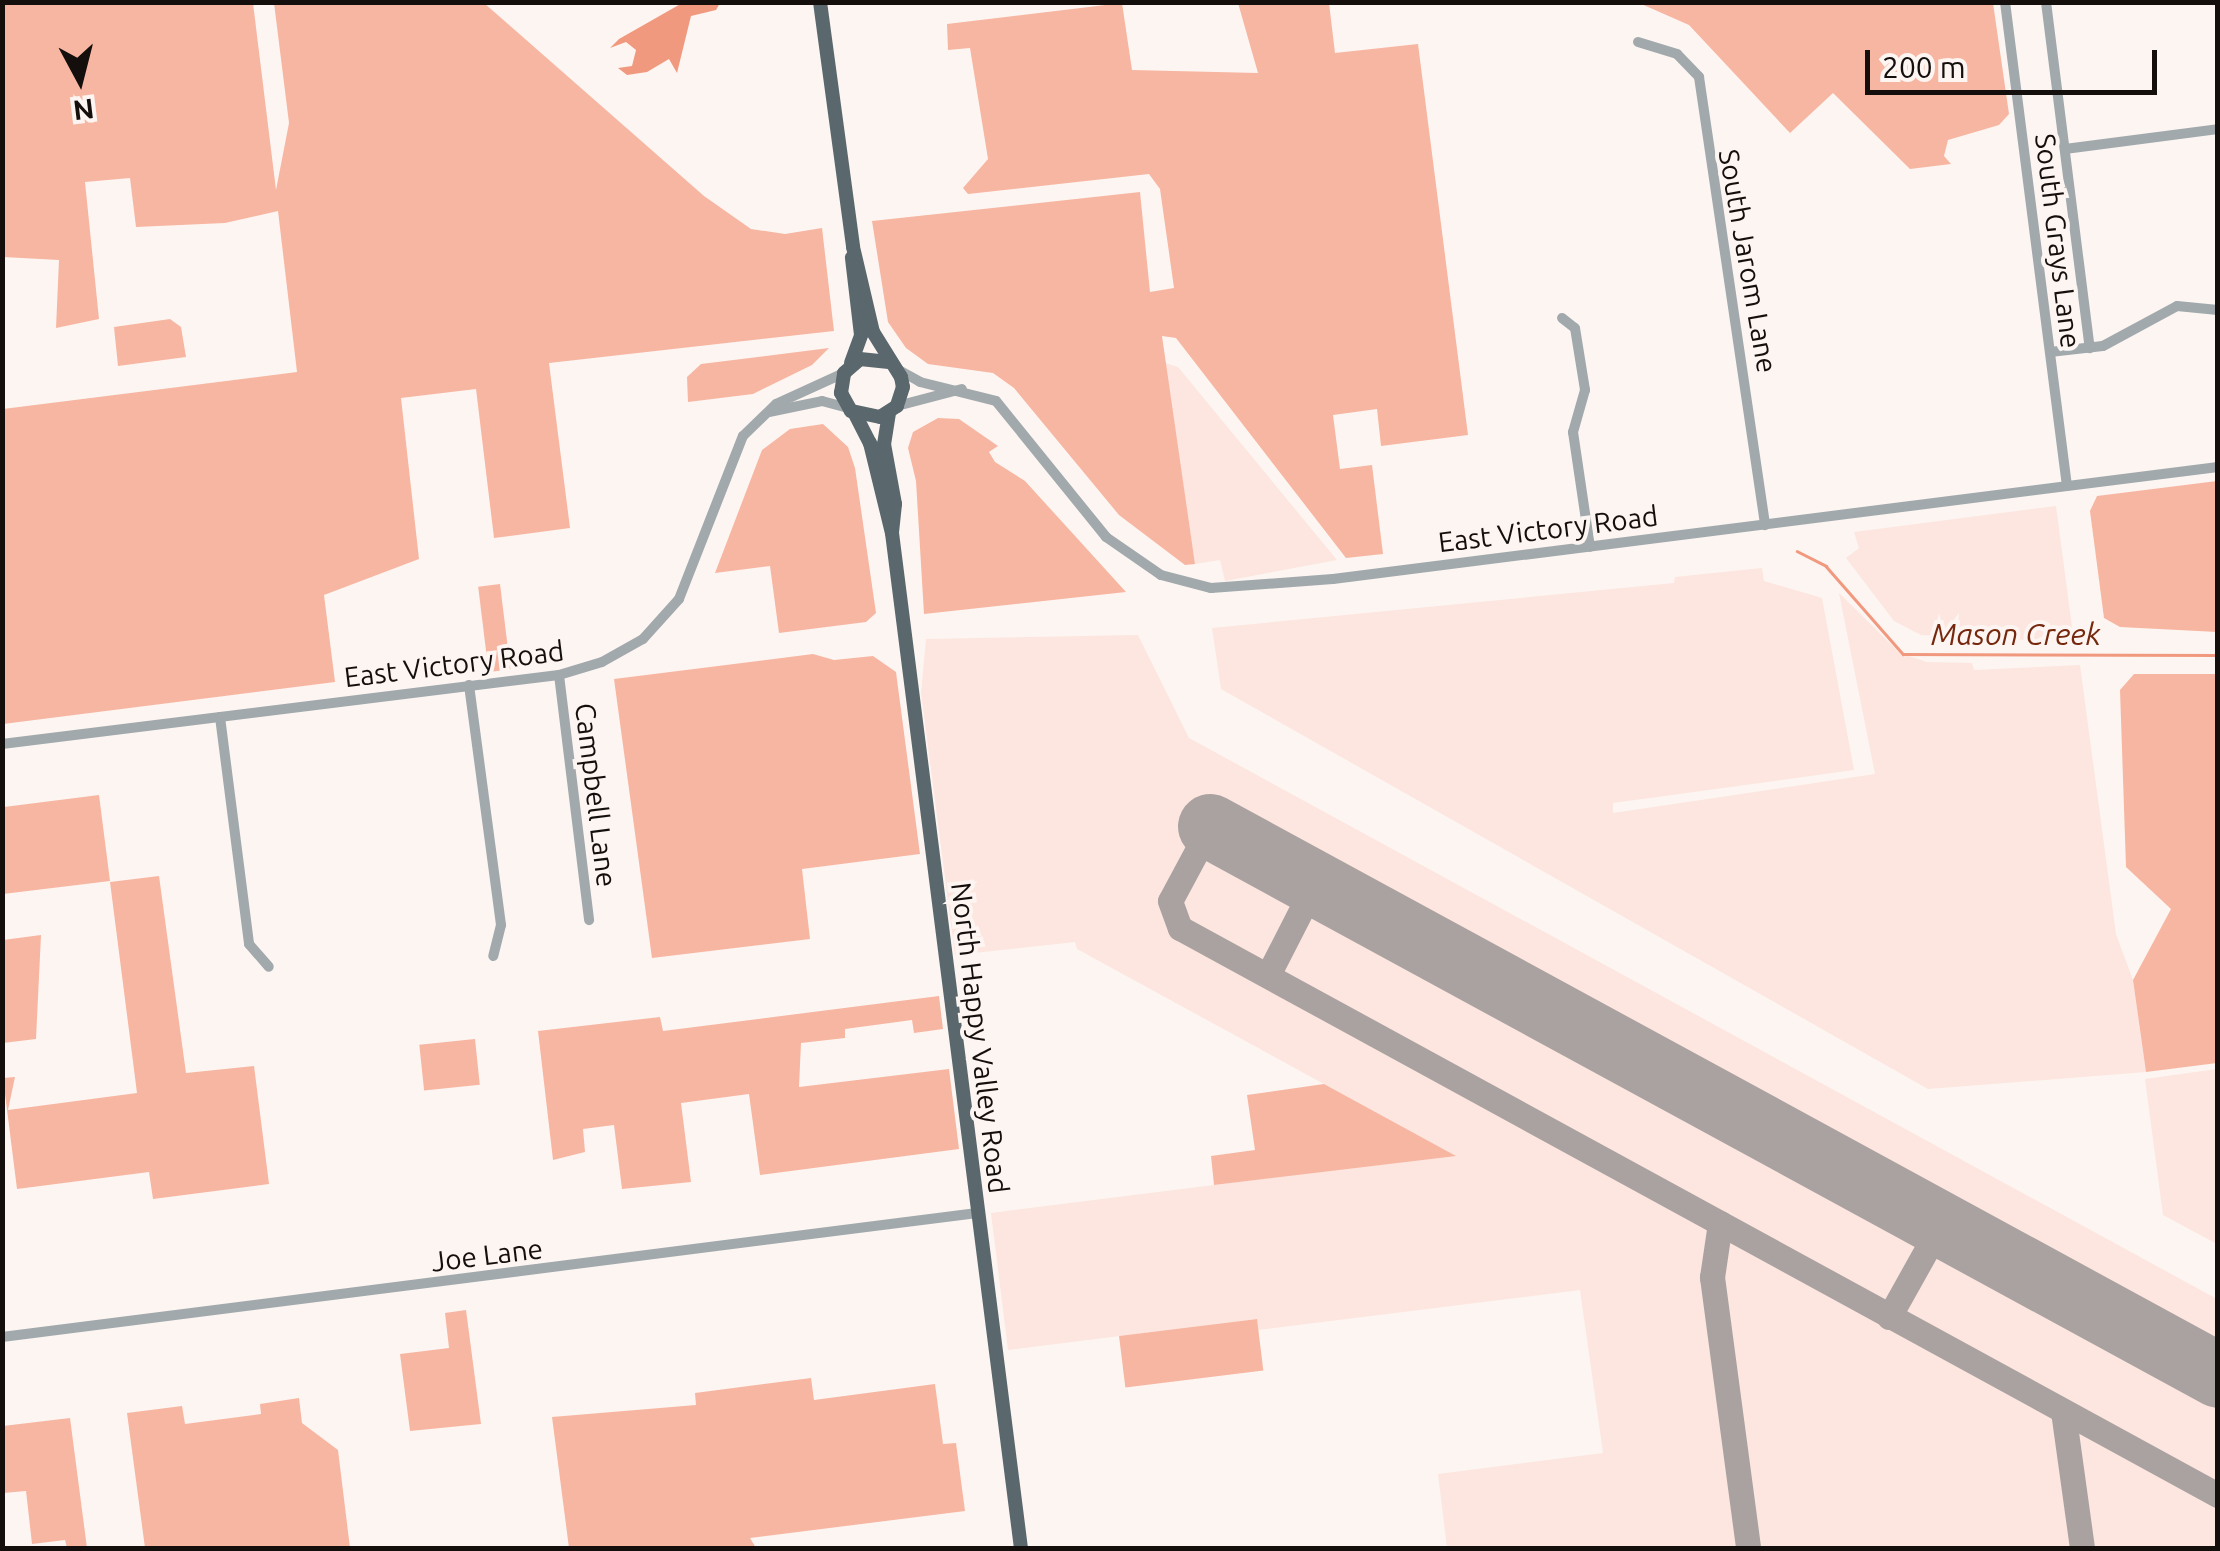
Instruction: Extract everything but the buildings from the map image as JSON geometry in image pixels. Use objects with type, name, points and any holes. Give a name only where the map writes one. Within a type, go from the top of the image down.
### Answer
[{"type":"main road","points":[[820,2],[861,335],[841,393],[852,411],[870,418],[893,409],[903,387],[873,332],[853,248]]},
{"type":"main road","points":[[848,368],[870,356],[893,365]]},
{"type":"main road","name":"North Happy Valley Road","points":[[892,533],[895,504],[884,444],[893,409]]},
{"type":"main road","name":"North Happy Valley Road","points":[[852,411],[874,458],[892,533],[1020,1548]]},
{"type":"street","name":"South Grays Lane","points":[[2005,2],[2067,486]]},
{"type":"street","points":[[2046,2],[2090,348]]},
{"type":"street","name":"South Jarom Lane","points":[[1638,42],[1677,54],[1699,77],[1764,525]]},
{"type":"street","points":[[2065,150],[2218,129]]},
{"type":"street","points":[[2050,352],[2090,348],[2122,338],[2177,306],[2218,310]]},
{"type":"street","points":[[1562,318],[1575,328],[1585,390],[1574,432],[1590,547]]},
{"type":"street","name":"East Victory Road","points":[[893,365],[920,382],[963,389],[996,400],[1116,545],[1187,584],[1235,590],[2218,467]]},
{"type":"street","name":"East Victory Road","points":[[2,744],[559,675],[626,651],[664,618],[691,578],[732,458],[768,412],[848,368]]},
{"type":"street","points":[[893,409],[963,389]]},
{"type":"street","points":[[768,412],[822,401],[852,411]]},
{"type":"street","name":"Campbell Lane","points":[[559,675],[590,920]]},
{"type":"street","points":[[469,685],[501,925],[493,956]]},
{"type":"street","points":[[220,716],[249,944],[269,967]]},
{"type":"street","name":"Joe Lane","points":[[2,1337],[977,1213]]},
{"type":"shaded area","points":[[3,2],[253,3],[276,190],[289,123],[274,3],[484,3],[704,196],[751,229],[785,234],[822,228],[834,331],[549,363],[570,528],[494,538],[476,389],[401,398],[419,559],[324,595],[335,682],[3,724],[3,409],[297,372],[278,211],[225,223],[136,227],[130,178],[85,182],[99,319],[56,328],[59,260],[3,257]]},
{"type":"shaded area","points":[[684,2],[720,3],[716,10],[691,16],[677,73],[669,59],[647,72],[627,75],[618,68],[632,66],[636,50],[626,42],[610,48],[619,39]]},
{"type":"shaded area","points":[[1122,3],[1132,70],[1258,73],[1238,3],[1329,3],[1335,53],[1418,44],[1468,435],[1381,446],[1377,409],[1333,415],[1340,469],[1372,465],[1383,554],[1346,558],[1176,338],[1162,336],[1195,564],[1185,565],[1119,515],[1014,388],[993,373],[928,364],[906,348],[888,322],[872,221],[1140,192],[1150,292],[1174,288],[1160,189],[1149,174],[968,194],[963,188],[988,159],[970,48],[948,50],[947,24]]},
{"type":"shaded area","points":[[1639,3],[1993,3],[2009,114],[1999,125],[1948,140],[1944,156],[1951,164],[1910,169],[1833,93],[1790,133],[1689,25]]},
{"type":"shaded area","points":[[170,319],[181,327],[186,357],[118,366],[114,327]]},
{"type":"shaded area","points":[[829,348],[812,365],[753,394],[688,402],[687,377],[701,364]]},
{"type":"shaded area","points":[[1165,363],[1178,367],[1337,560],[1225,581],[1220,560],[1195,564]]},
{"type":"shaded area","points":[[938,418],[959,419],[998,446],[989,452],[995,462],[1025,481],[1126,592],[924,614],[916,481],[908,448],[913,432]]},
{"type":"shaded area","points":[[823,424],[848,447],[855,468],[876,613],[866,622],[779,633],[770,566],[715,573],[762,450],[790,429]]},
{"type":"shaded area","points":[[2217,481],[2217,632],[2120,627],[2104,618],[2090,511],[2097,496]]},
{"type":"shaded area","points":[[2056,506],[2074,642],[1921,635],[1894,621],[1846,558],[1859,548],[1854,532]]},
{"type":"shaded area","points":[[1762,568],[1764,581],[1822,598],[1854,770],[1613,803],[1613,813],[1875,774],[1839,593],[1900,653],[1927,662],[1972,663],[1974,670],[2080,665],[2116,934],[2133,980],[2146,1072],[1928,1089],[1221,689],[1212,628],[1674,583],[1675,577]]},
{"type":"shaded area","points":[[500,584],[510,669],[489,672],[478,587]]},
{"type":"shaded area","points":[[1138,635],[1189,738],[2217,1299],[2217,1548],[1447,1548],[1438,1474],[1603,1453],[1580,1290],[1258,1330],[1256,1319],[1008,1350],[991,1213],[1454,1155],[1077,949],[1075,942],[955,955],[921,693],[926,639]]},
{"type":"shaded area","points":[[813,654],[834,660],[873,656],[896,672],[920,854],[802,869],[810,939],[652,958],[614,679]]},
{"type":"shaded area","points":[[2134,674],[2218,674],[2217,1063],[2146,1072],[2133,980],[2171,909],[2126,867],[2120,690]]},
{"type":"shaded area","points":[[3,795],[4,807],[99,795],[110,881],[3,894]]},
{"type":"shaded area","points":[[159,876],[186,1073],[254,1066],[269,1184],[153,1199],[149,1172],[17,1189],[3,1078],[15,1077],[8,1110],[137,1093],[110,882]]},
{"type":"shaded area","points":[[41,935],[36,1039],[3,1043],[3,940]]},
{"type":"shaded area","points":[[939,996],[943,1029],[914,1033],[912,1020],[845,1029],[845,1038],[801,1043],[799,1087],[949,1069],[959,1149],[760,1175],[749,1094],[681,1103],[691,1182],[622,1189],[614,1125],[583,1129],[585,1152],[553,1160],[538,1031],[660,1017],[663,1031]]},
{"type":"shaded area","points":[[475,1039],[480,1085],[424,1091],[419,1045]]},
{"type":"shaded area","points":[[2218,1069],[2217,1244],[2163,1215],[2145,1079]]},
{"type":"shaded area","points":[[1324,1084],[1456,1156],[1214,1185],[1211,1156],[1255,1150],[1247,1095]]},
{"type":"shaded area","points":[[466,1310],[481,1424],[410,1431],[400,1354],[449,1348],[445,1313]]},
{"type":"shaded area","points":[[1257,1319],[1263,1371],[1125,1388],[1119,1336]]},
{"type":"shaded area","points":[[811,1378],[814,1400],[935,1384],[943,1444],[956,1443],[965,1511],[750,1538],[756,1548],[569,1548],[552,1417],[696,1405],[695,1393]]},
{"type":"shaded area","points":[[299,1398],[302,1423],[338,1450],[350,1548],[145,1548],[127,1413],[182,1406],[185,1424],[261,1414],[260,1404]]},
{"type":"shaded area","points":[[70,1418],[87,1548],[67,1548],[65,1540],[32,1544],[26,1491],[3,1493],[3,1426]]},
{"type":"waterway","name":"Mason Creek","points":[[1797,551],[1826,566],[1903,654],[2218,655]]},
{"type":"taxiway","points":[[1222,832],[1199,847],[1170,901],[1180,928],[2218,1495]]},
{"type":"taxiway","points":[[1268,975],[1315,883]]},
{"type":"taxiway","points":[[1720,1223],[1712,1277],[1748,1548]]},
{"type":"taxiway","points":[[1889,1317],[1941,1224]]},
{"type":"taxiway","points":[[2063,1411],[2082,1548]]},
{"type":"runway","points":[[1210,826],[2218,1375]]}]
